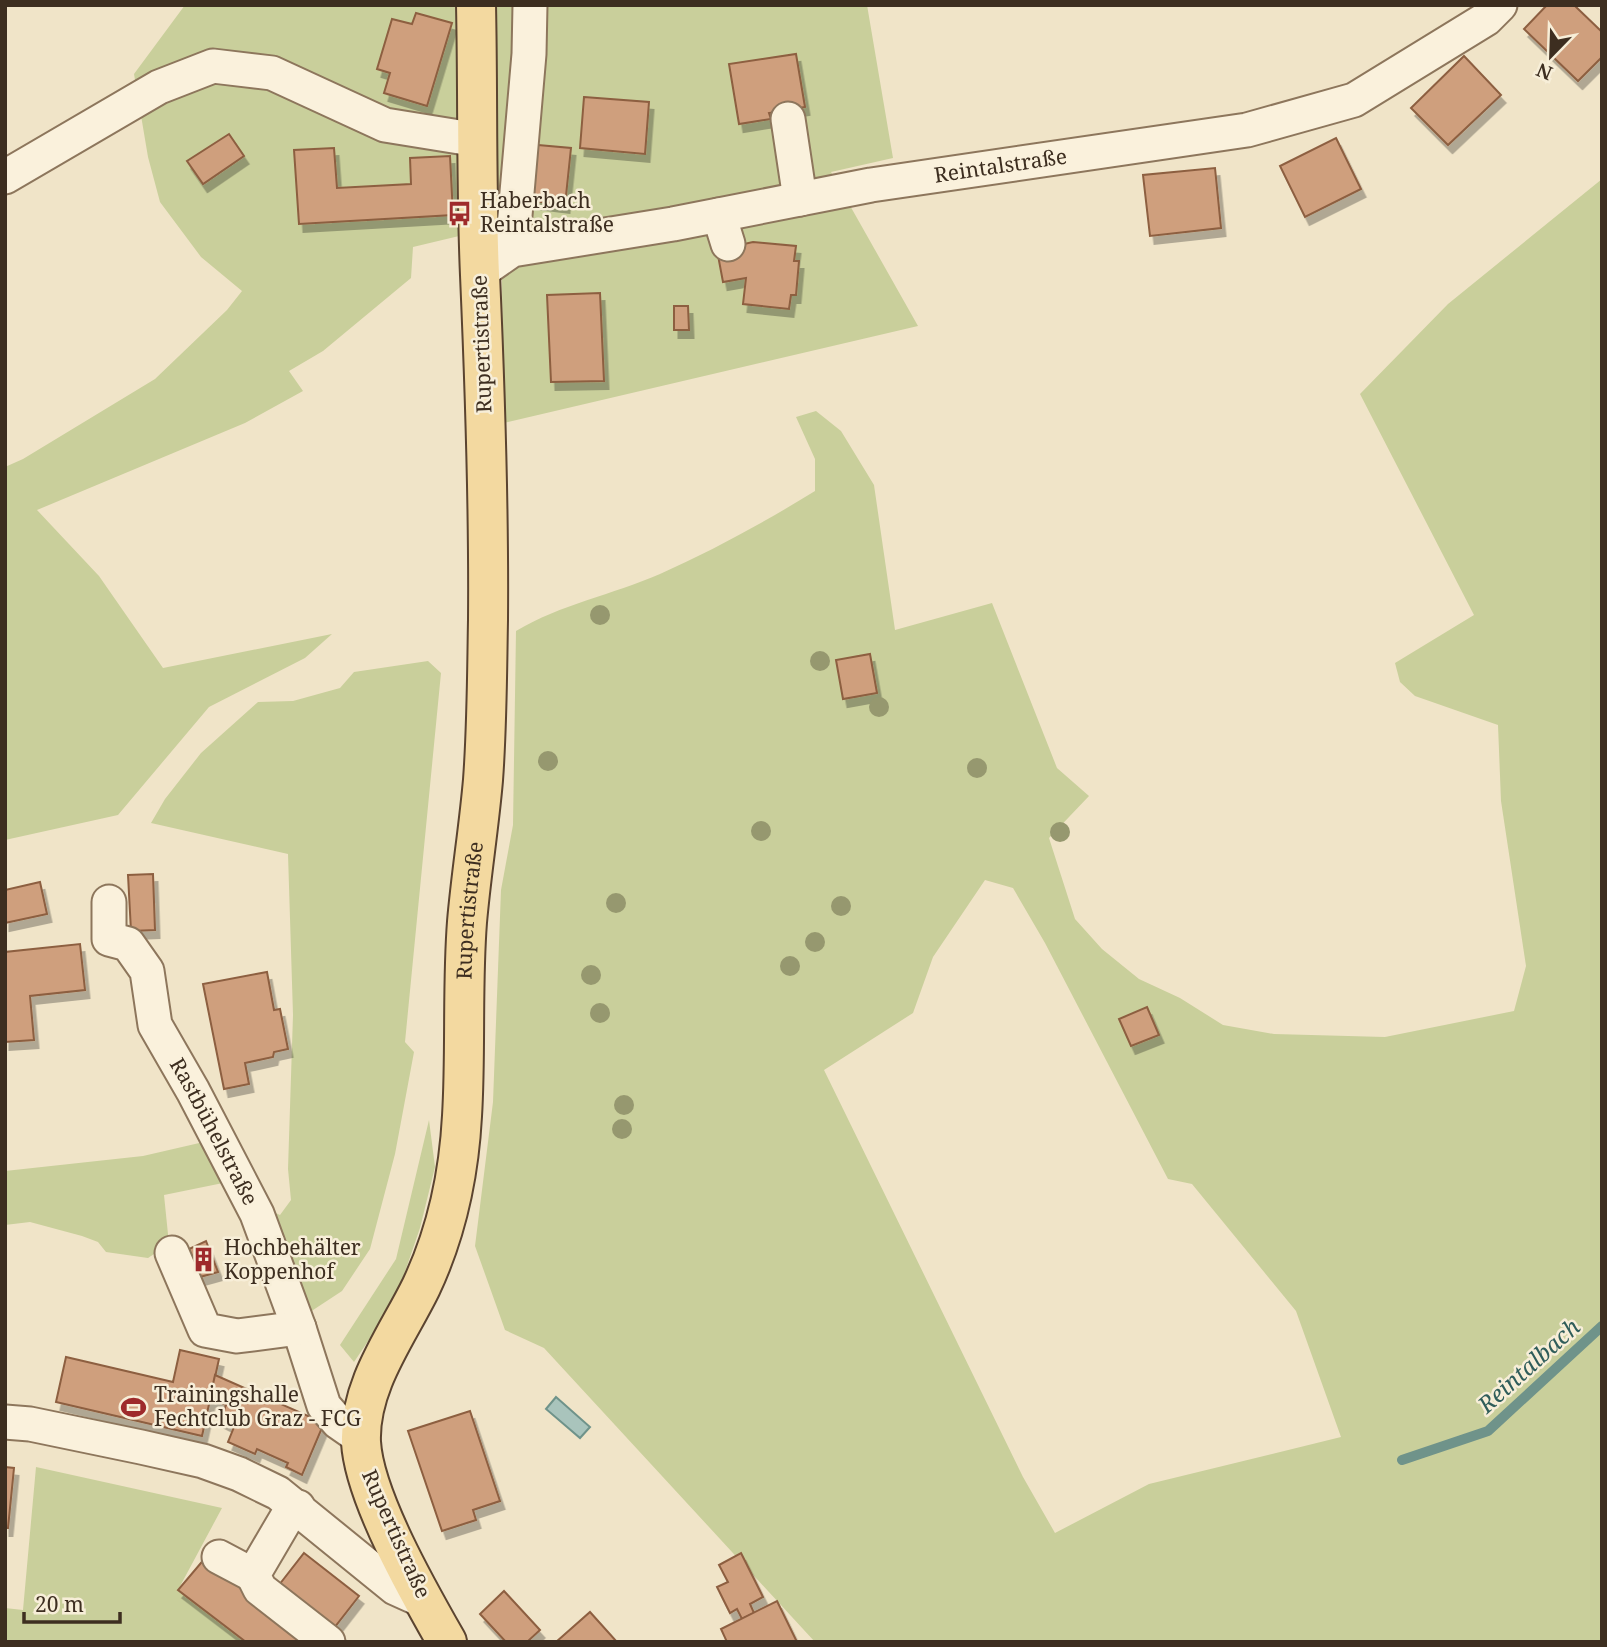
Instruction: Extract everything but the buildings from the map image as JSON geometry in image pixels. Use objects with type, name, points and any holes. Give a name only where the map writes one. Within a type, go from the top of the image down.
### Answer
[{"type":"main road","name":"Rupertistraße","points":[[447,1642],[397,1548],[363,1464],[361,1438],[363,1413],[373,1383],[423,1283],[449,1206],[462,1115],[467,923],[483,779],[488,619],[479,272],[476,5]]},
{"type":"street","points":[[512,250],[529,54],[530,5]]},
{"type":"street","name":"Reintalstraße","points":[[479,272],[512,250],[723,229],[800,199],[884,183],[1247,130],[1354,100],[1486,19],[1500,5]]},
{"type":"street","points":[[5,177],[159,87],[213,66],[272,73],[386,125],[478,140]]},
{"type":"street","points":[[788,119],[800,199]]},
{"type":"street","name":"Rastbühelstraße","points":[[109,902],[108,939],[128,944],[147,971],[155,1025],[257,1214],[319,1391],[338,1422],[361,1438]]},
{"type":"street","points":[[172,1254],[205,1329],[237,1336],[299,1328]]},
{"type":"street","points":[[5,1423],[30,1424],[203,1461],[239,1474],[278,1493],[396,1588],[426,1602]]},
{"type":"street","points":[[253,1575],[288,1517],[298,1507]]},
{"type":"street","points":[[219,1557],[253,1575],[260,1589],[328,1642]]},
{"type":"green space","points":[[185,5],[867,5],[893,158],[831,172],[918,326],[504,423],[501,226],[413,247],[411,278],[323,351],[289,371],[303,391],[245,423],[37,510],[99,576],[163,668],[332,634],[305,658],[209,707],[118,815],[5,840],[5,467],[23,459],[155,379],[227,310],[242,291],[201,257],[160,202],[148,157],[134,74]]},
{"type":"green space","points":[[1602,179],[1602,1642],[815,1642],[544,1348],[505,1330],[475,1246],[493,1102],[501,890],[513,825],[516,631],[551,614],[680,565],[815,491],[815,459],[796,417],[816,411],[841,431],[874,485],[895,630],[992,603],[1057,768],[1089,796],[1049,838],[1075,919],[1102,949],[1139,979],[1180,998],[1223,1025],[1274,1034],[1385,1037],[1514,1011],[1526,966],[1501,801],[1498,725],[1415,696],[1400,682],[1395,663],[1474,615],[1360,394],[1448,304]],"holes":[[[985,880],[1013,888],[1045,943],[1168,1179],[1192,1184],[1296,1311],[1341,1437],[1149,1484],[1055,1533],[1023,1477],[824,1070],[913,1013],[933,957]]]},
{"type":"green space","points":[[428,661],[441,673],[405,1042],[414,1052],[395,1154],[370,1249],[342,1291],[307,1314],[271,1211],[280,1215],[291,1200],[288,1169],[293,1015],[288,854],[151,823],[165,799],[201,753],[258,702],[293,701],[340,688],[354,672]]},
{"type":"green space","points":[[429,1120],[435,1167],[420,1228],[395,1301],[354,1362],[340,1345],[396,1259]]},
{"type":"green space","points":[[208,1141],[223,1183],[164,1195],[169,1244],[148,1258],[106,1252],[98,1242],[30,1222],[5,1225],[5,1171],[143,1156]]},
{"type":"green space","points":[[36,1467],[222,1508],[178,1590],[246,1642],[5,1642],[5,1608],[23,1610]]},
{"type":"water","points":[[556,1397],[590,1427],[580,1438],[546,1409]]},
{"type":"waterway","name":"Reintalbach","points":[[1402,1460],[1488,1431],[1602,1326]]},
{"type":"place","name":"Haberbach Reintalstraße","points":[[460,213]]},
{"type":"place","name":"Hochbehälter Koppenhof","points":[[204,1260]]},
{"type":"place","name":"Trainingshalle Fechtclub Graz - FCG","points":[[134,1407]]}]
